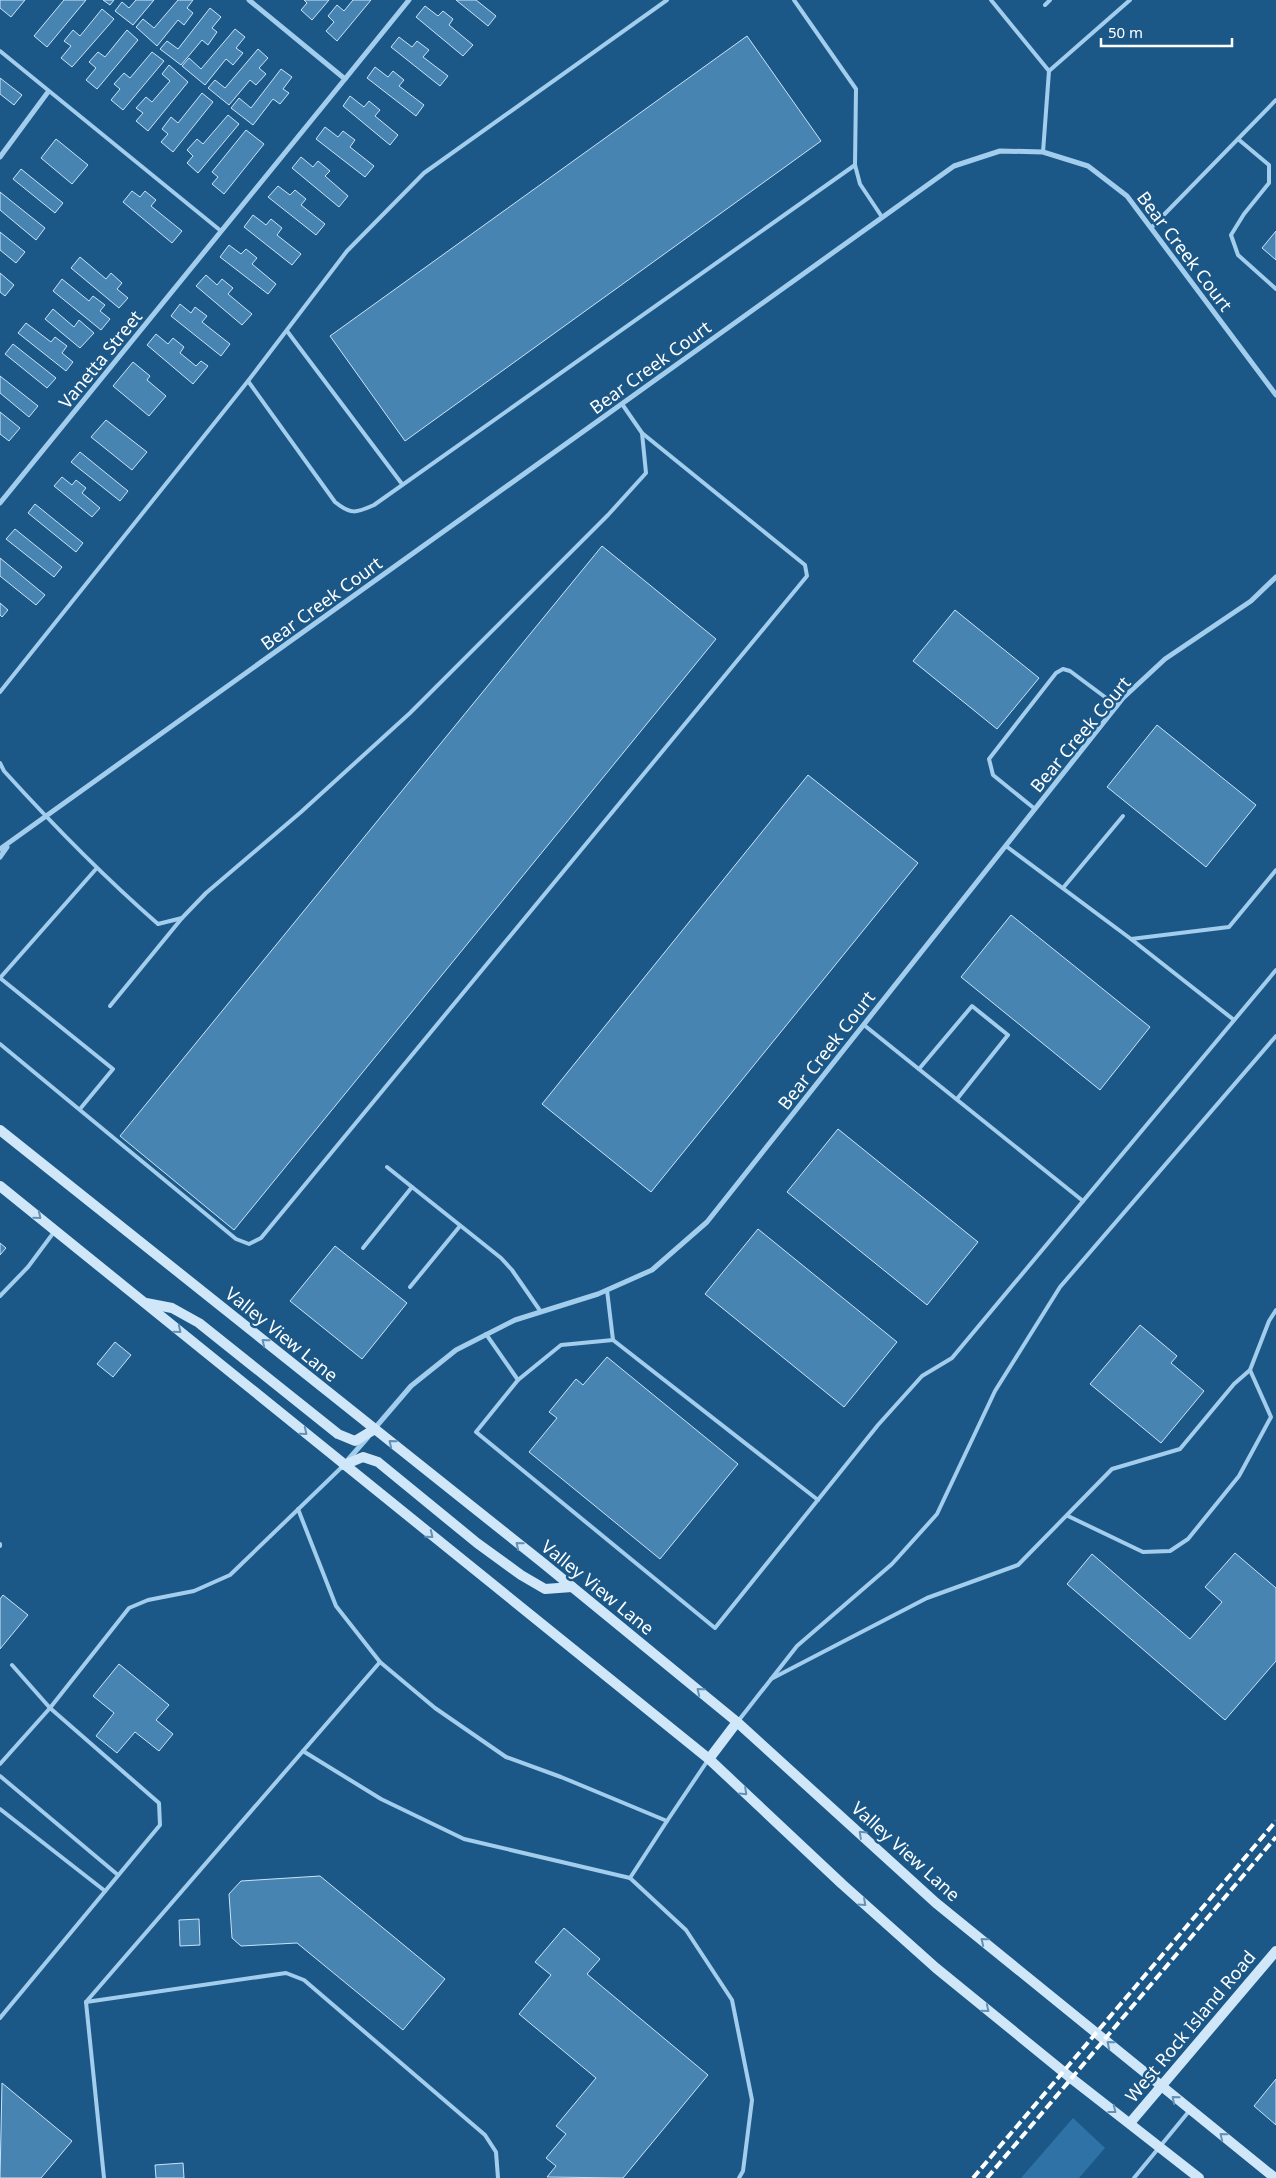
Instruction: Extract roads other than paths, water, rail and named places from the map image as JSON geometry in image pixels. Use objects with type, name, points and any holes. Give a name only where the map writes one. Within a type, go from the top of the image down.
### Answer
[{"type":"main road","name":"Valley View Lane","points":[[0,1130],[572,1587],[737,1722],[936,1903],[1160,2087],[1275,2178]]},
{"type":"main road","points":[[0,1186],[709,1759],[842,1884],[936,1968],[1200,2178]]},
{"type":"main road","points":[[145,1303],[172,1308],[199,1323],[338,1434],[354,1441],[375,1429]]},
{"type":"main road","points":[[344,1465],[363,1457],[378,1462],[477,1543],[521,1575],[545,1589],[572,1587]]},
{"type":"main road","points":[[709,1759],[737,1722]]},
{"type":"main road","name":"West Rock Island Road","points":[[1130,2123],[1276,1950]]},
{"type":"street","points":[[249,0],[345,79]]},
{"type":"street","name":"Vanetta Street","points":[[0,503],[409,0]]},
{"type":"street","points":[[0,157],[48,92]]},
{"type":"street","name":"Bear Creek Court","points":[[0,849],[46,818],[954,166],[1000,151],[1043,152],[1088,166],[1127,196],[1276,395]]},
{"type":"street","name":"Bear Creek Court","points":[[344,1465],[411,1386],[456,1350],[515,1320],[607,1290],[652,1270],[707,1222],[1117,706],[1165,659],[1251,600],[1276,577]]},
{"type":"street","name":"Bear Creek Court","points":[[0,856],[8,844]]},
{"type":"lane","points":[[0,692],[248,381],[347,252],[424,173],[667,0]]},
{"type":"lane","points":[[794,0],[856,89],[854,164],[860,184],[882,217]]},
{"type":"lane","points":[[990,0],[1049,71],[1043,152]]},
{"type":"lane","points":[[1045,5],[1050,0]]},
{"type":"lane","points":[[1049,71],[1130,0]]},
{"type":"lane","points":[[0,51],[221,231]]},
{"type":"lane","points":[[1151,228],[1276,100]]},
{"type":"lane","points":[[1238,139],[1269,165],[1269,183],[1244,214],[1231,235],[1238,255],[1276,289]]},
{"type":"lane","points":[[248,381],[336,502],[345,510],[359,512],[374,505],[854,164]]},
{"type":"lane","points":[[287,331],[402,484]]},
{"type":"lane","points":[[0,1044],[236,1239],[249,1244],[261,1238],[807,576],[805,565],[642,433],[622,404]]},
{"type":"lane","points":[[110,1006],[182,918],[206,893],[301,812],[410,713],[608,515],[646,473],[642,433]]},
{"type":"lane","points":[[1035,810],[993,775],[989,759],[1056,673],[1063,669],[1070,671],[1117,706]]},
{"type":"lane","points":[[0,763],[4,771],[46,818],[96,869],[158,924],[182,918]]},
{"type":"lane","points":[[1063,888],[1123,816]]},
{"type":"lane","points":[[1006,846],[1132,939],[1234,1020]]},
{"type":"lane","points":[[80,1109],[113,1069],[0,978],[96,869]]},
{"type":"lane","points":[[1132,939],[1230,927],[1276,870]]},
{"type":"lane","points":[[818,1500],[613,1340],[561,1345],[518,1380],[476,1432],[715,1628],[818,1500],[878,1425],[922,1376],[952,1358],[1276,970]]},
{"type":"lane","points":[[919,1069],[972,1006],[1001,1029],[1008,1035],[956,1099]]},
{"type":"lane","points":[[864,1025],[1083,1201]]},
{"type":"lane","points":[[737,1722],[797,1646],[892,1564],[937,1514],[995,1391],[1060,1287],[1276,1036]]},
{"type":"lane","points":[[387,1166],[512,1270],[542,1312]]},
{"type":"lane","points":[[363,1248],[412,1187]]},
{"type":"lane","points":[[410,1287],[460,1226]]},
{"type":"lane","points":[[0,1296],[28,1267],[56,1231]]},
{"type":"lane","points":[[607,1290],[613,1340]]},
{"type":"lane","points":[[769,1680],[927,1598],[1018,1564],[1068,1516],[1112,1469],[1180,1449],[1234,1384],[1250,1370],[1269,1320],[1276,1310]]},
{"type":"lane","points":[[486,1334],[518,1380]]},
{"type":"lane","points":[[1068,1516],[1143,1552],[1170,1552],[1188,1539],[1239,1476],[1271,1417],[1250,1370]]},
{"type":"lane","points":[[0,1764],[50,1708],[129,1608],[148,1600],[194,1591],[230,1575],[344,1465]]},
{"type":"lane","points":[[298,1509],[336,1606],[380,1662],[435,1708],[506,1758],[561,1777],[667,1821]]},
{"type":"lane","points":[[104,2178],[86,2002],[380,1662]]},
{"type":"lane","points":[[0,2018],[160,1825],[159,1803],[50,1708],[12,1665]]},
{"type":"lane","points":[[303,1751],[381,1799],[464,1839],[630,1878],[686,1930],[732,2000],[752,2100],[743,2171],[739,2178]]},
{"type":"lane","points":[[630,1878],[709,1759]]},
{"type":"lane","points":[[0,1776],[118,1875]]},
{"type":"lane","points":[[0,1809],[105,1891]]},
{"type":"lane","points":[[86,2002],[276,1974],[286,1973],[304,1980],[485,2135],[496,2152],[498,2178]]},
{"type":"lane","points":[[1134,2178],[1190,2110]]},
{"type":"railway","points":[[973,2178],[1276,1821]]},
{"type":"railway","points":[[987,2178],[1276,1837]]}]
